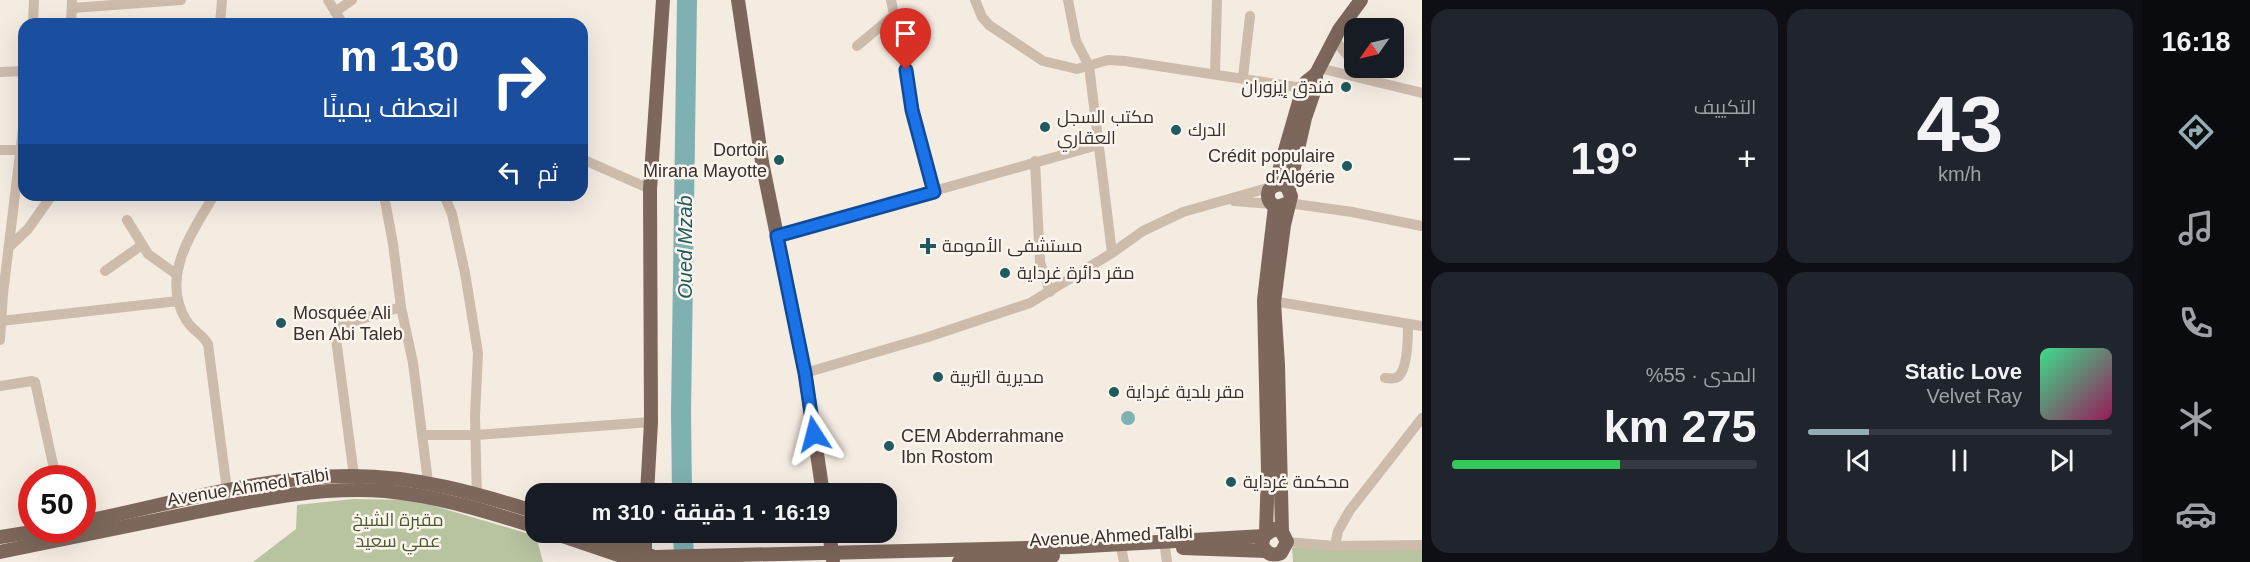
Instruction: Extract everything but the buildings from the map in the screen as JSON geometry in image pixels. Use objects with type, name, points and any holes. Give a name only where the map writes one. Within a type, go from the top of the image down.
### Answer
[{"type":"main road","points":[[648,483],[651,422],[650,189],[663,0]]},
{"type":"main road","points":[[738,0],[760,150],[805,373],[821,483]]},
{"type":"main road","points":[[1281,201],[1316,86],[1318,71],[1334,39],[1361,0]]},
{"type":"main road","points":[[1281,201],[1268,194],[1273,186],[1303,88],[1318,71]]},
{"type":"main road","points":[[1269,301],[1278,365],[1277,551],[1262,544],[1265,534],[1268,470],[1269,301],[1281,201],[1281,184],[1273,186]]},
{"type":"main road","points":[[96,519],[289,480],[354,476],[428,482],[477,501],[525,510]]},
{"type":"main road","name":"Avenue Ahmed Talbi","points":[[0,552],[228,506],[306,492],[335,490],[477,501],[525,522]]},
{"type":"main road","points":[[0,537],[18,534]]},
{"type":"main road","points":[[590,543],[646,559],[737,556],[833,558],[1070,547],[1265,534]]},
{"type":"main road","points":[[613,543],[646,559]]},
{"type":"main road","points":[[645,543],[646,559]]},
{"type":"main road","points":[[831,543],[833,558]]},
{"type":"main road","name":"Avenue Ahmed Talbi","points":[[959,562],[1123,557],[1165,548],[1277,551]]},
{"type":"street","points":[[33,18],[34,0]]},
{"type":"street","points":[[72,4],[181,0]]},
{"type":"street","points":[[220,18],[222,0]]},
{"type":"street","points":[[328,0],[339,18]]},
{"type":"street","points":[[335,12],[352,0]]},
{"type":"street","points":[[891,0],[912,110],[934,192]]},
{"type":"street","points":[[975,0],[982,17],[989,25],[1043,61],[1072,69],[1115,60],[1243,77],[1303,88]]},
{"type":"street","points":[[1068,0],[1076,41],[1089,66],[1112,253]]},
{"type":"street","points":[[1215,74],[1217,0]]},
{"type":"street","points":[[857,46],[893,16]]},
{"type":"street","points":[[1243,77],[1250,16]]},
{"type":"street","points":[[1334,39],[1344,51]]},
{"type":"street","points":[[0,72],[18,71]]},
{"type":"street","points":[[1318,71],[1422,93]]},
{"type":"street","points":[[777,236],[1098,145]]},
{"type":"street","points":[[0,150],[18,150]]},
{"type":"street","points":[[1035,161],[1040,262],[1050,292]]},
{"type":"street","points":[[588,162],[650,189]]},
{"type":"street","points":[[0,340],[6,252],[18,170]]},
{"type":"street","points":[[805,373],[928,337],[1030,303],[1112,253],[1143,231],[1183,212],[1228,201],[1273,186]]},
{"type":"street","points":[[6,252],[25,233],[48,201]]},
{"type":"street","points":[[211,201],[188,241],[176,274],[178,301],[190,327],[208,344],[228,491],[228,506]]},
{"type":"street","points":[[385,201],[401,307],[413,363],[428,482]]},
{"type":"street","points":[[447,201],[452,214],[465,273],[478,353],[477,501]]},
{"type":"street","points":[[1228,201],[1281,201],[1422,226]]},
{"type":"street","points":[[127,220],[147,254],[176,274]]},
{"type":"street","points":[[105,271],[142,245]]},
{"type":"street","points":[[1,321],[178,301]]},
{"type":"street","points":[[1269,301],[1422,326]]},
{"type":"street","points":[[354,476],[335,331],[338,326],[401,307]]},
{"type":"street","points":[[1385,378],[1394,379],[1402,371],[1407,350],[1408,324]]},
{"type":"street","points":[[0,386],[34,382],[53,465]]},
{"type":"street","points":[[1335,546],[1338,531],[1350,510],[1422,418]]},
{"type":"street","points":[[422,435],[476,435],[651,422]]},
{"type":"street","points":[[1277,551],[1335,546],[1422,545]]},
{"type":"street","points":[[1165,548],[1167,562]]},
{"type":"green space","name":"مقبرة الشيخ عمي سعيد","points":[[354,499],[414,500],[525,533],[525,543],[538,543],[543,562],[253,562],[296,529],[297,505]]},
{"type":"green space","points":[[1292,548],[1422,548],[1422,562],[1293,562]]},
{"type":"water","points":[[1128,411],[1133,413],[1135,418],[1133,423],[1128,425],[1123,423],[1121,418],[1123,413]]},
{"type":"waterway","name":"Oued Mzab","points":[[682,483],[687,0]]},
{"type":"waterway","name":"Oued Mzab","points":[[683,543],[684,562]]},
{"type":"place","name":"فندق إيزوران","points":[[1346,87]]},
{"type":"place","name":"مكتب السجل العقاري","points":[[1045,127]]},
{"type":"place","name":"الدرك","points":[[1176,130]]},
{"type":"place","name":"Dortoir Mirana Mayotte","points":[[779,160]]},
{"type":"place","name":"Crédit populaire d'Algérie","points":[[1347,166]]},
{"type":"place","name":"مستشفى الأمومة","points":[[928,246]]},
{"type":"place","name":"مقر دائرة غرداية","points":[[1005,273]]},
{"type":"place","name":"Mosquée Ali Ben Abi Taleb","points":[[281,323]]},
{"type":"place","name":"مديرية التربية","points":[[938,377]]},
{"type":"place","name":"مقر بلدية غرداية","points":[[1114,392]]},
{"type":"place","name":"CEM Abderrahmane Ibn Rostom","points":[[889,446]]},
{"type":"place","name":"محكمة غرداية","points":[[1231,482]]},
{"type":"route","points":[[814,434],[805,373],[777,236],[934,192],[912,110],[906,70]]}]
